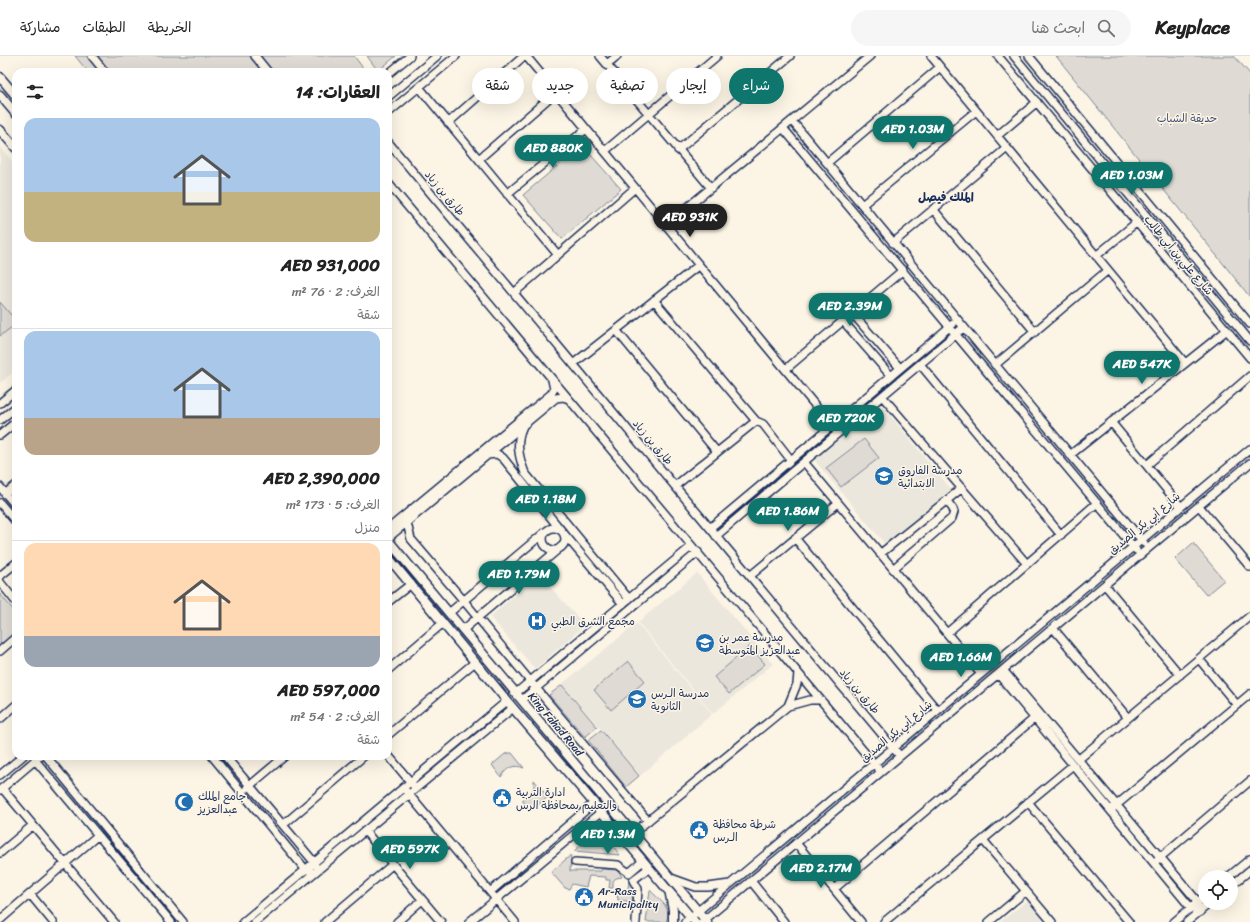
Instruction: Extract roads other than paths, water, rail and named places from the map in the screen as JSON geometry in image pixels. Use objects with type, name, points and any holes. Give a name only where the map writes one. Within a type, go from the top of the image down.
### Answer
[{"type":"main road","points":[[0,77],[12,91]]},
{"type":"main road","points":[[0,95],[12,109]]},
{"type":"main road","points":[[0,130],[12,144]]},
{"type":"main road","name":"King Fahad Road","points":[[392,544],[671,878],[705,921]]},
{"type":"main road","name":"King Fahad Road","points":[[392,562],[507,701],[670,892],[690,920]]},
{"type":"main road","points":[[670,892],[673,922]]},
{"type":"street","points":[[92,56],[102,68]]},
{"type":"street","points":[[255,56],[265,68]]},
{"type":"street","points":[[392,71],[410,56]]},
{"type":"street","points":[[392,94],[437,56]]},
{"type":"street","points":[[392,110],[456,56]]},
{"type":"street","points":[[448,123],[525,56],[535,68]]},
{"type":"street","points":[[600,56],[711,188]]},
{"type":"street","points":[[607,64],[617,56]]},
{"type":"street","points":[[604,150],[717,56]]},
{"type":"street","points":[[678,150],[790,56]]},
{"type":"street","points":[[931,56],[1185,363]]},
{"type":"street","name":"شارع علي بن أبي طالب","points":[[998,56],[1250,358]]},
{"type":"street","name":"شارع علي بن أبي طالب","points":[[1014,56],[1250,341]]},
{"type":"street","points":[[1029,56],[1250,324]]},
{"type":"street","points":[[666,225],[868,57]]},
{"type":"street","points":[[827,163],[940,67]]},
{"type":"street","points":[[419,87],[558,255]]},
{"type":"street","points":[[997,136],[1037,102]]},
{"type":"street","points":[[478,159],[542,104]]},
{"type":"street","points":[[566,104],[838,433]]},
{"type":"street","points":[[862,205],[976,111]]},
{"type":"street","points":[[792,121],[1148,548]]},
{"type":"street","points":[[783,128],[1140,555]]},
{"type":"street","points":[[507,194],[586,129]]},
{"type":"street","name":"طارق بن زياد","points":[[392,147],[900,756]]},
{"type":"street","points":[[893,243],[1007,148]]},
{"type":"street","points":[[392,188],[881,772]]},
{"type":"street","points":[[514,293],[635,188]]},
{"type":"street","points":[[933,209],[1034,332]]},
{"type":"street","points":[[1096,256],[1137,222]]},
{"type":"street","points":[[573,364],[699,265]]},
{"type":"street","points":[[786,369],[902,270]]},
{"type":"street","points":[[995,365],[1108,270]]},
{"type":"street","points":[[654,300],[756,421],[763,424],[791,460]]},
{"type":"street","points":[[852,313],[900,368]]},
{"type":"street","points":[[710,528],[958,320]]},
{"type":"street","points":[[843,321],[891,376]]},
{"type":"street","points":[[716,536],[964,327]]},
{"type":"street","points":[[616,330],[717,452]]},
{"type":"street","points":[[1070,455],[1227,330]]},
{"type":"street","points":[[920,364],[1060,535]]},
{"type":"street","points":[[1146,465],[1250,376]]},
{"type":"street","points":[[392,526],[550,394],[554,389],[552,378]]},
{"type":"street","points":[[0,403],[12,393]]},
{"type":"street","points":[[882,396],[1027,564]]},
{"type":"street","points":[[392,536],[556,398],[563,397],[569,399]]},
{"type":"street","points":[[0,420],[12,410]]},
{"type":"street","points":[[675,486],[756,421]]},
{"type":"street","points":[[1111,422],[1181,507]]},
{"type":"street","points":[[0,435],[12,425]]},
{"type":"street","points":[[523,426],[518,438],[518,446],[519,456],[525,473],[575,534],[626,601]]},
{"type":"street","name":"شارع أبي بكر الصديق","points":[[690,920],[698,911],[730,884],[1250,449]]},
{"type":"street","points":[[487,455],[497,454],[503,458],[562,531],[626,601]]},
{"type":"street","points":[[804,462],[981,674]]},
{"type":"street","name":"شارع أبي بكر الصديق","points":[[705,921],[1250,463]]},
{"type":"street","points":[[0,487],[12,502]]},
{"type":"street","points":[[5,494],[12,488]]},
{"type":"street","points":[[880,554],[962,488]]},
{"type":"street","points":[[893,569],[952,518],[954,512],[953,509],[946,501]]},
{"type":"street","points":[[0,503],[12,517]]},
{"type":"street","points":[[750,576],[838,503]]},
{"type":"street","points":[[947,633],[1097,503]]},
{"type":"street","points":[[1199,506],[1250,567]]},
{"type":"street","points":[[463,630],[564,544],[562,531],[563,520]]},
{"type":"street","points":[[407,523],[411,539],[648,821]]},
{"type":"street","points":[[449,613],[551,528],[575,534]]},
{"type":"street","points":[[546,532],[543,539],[548,548],[555,549],[562,546]]},
{"type":"street","points":[[796,538],[937,710]]},
{"type":"street","points":[[519,696],[530,681],[692,546]]},
{"type":"street","points":[[519,696],[536,688],[698,552]]},
{"type":"street","points":[[0,576],[12,566]]},
{"type":"street","points":[[0,582],[12,597]]},
{"type":"street","points":[[392,599],[411,584]]},
{"type":"street","points":[[1104,585],[1180,675]]},
{"type":"street","points":[[1079,759],[1250,616]]},
{"type":"street","points":[[392,667],[443,624]]},
{"type":"street","points":[[1053,628],[1128,718]]},
{"type":"street","points":[[0,651],[12,641]]},
{"type":"street","points":[[1199,659],[1237,704]]},
{"type":"street","points":[[392,732],[475,662]]},
{"type":"street","points":[[788,706],[797,684],[798,672]]},
{"type":"street","points":[[1001,672],[1037,715],[1079,759],[1198,902],[1174,922]]},
{"type":"street","points":[[1110,810],[1250,694]]},
{"type":"street","points":[[633,833],[788,706],[810,700],[821,700]]},
{"type":"street","points":[[252,920],[314,862],[507,701]]},
{"type":"street","points":[[0,719],[12,708]]},
{"type":"street","points":[[243,922],[252,920],[317,871],[513,708]]},
{"type":"street","points":[[1037,715],[1072,765],[1153,863],[1191,908],[1200,912],[1188,922]]},
{"type":"street","points":[[834,889],[1037,715]]},
{"type":"street","points":[[0,775],[18,760]]},
{"type":"street","points":[[34,760],[1,789],[114,922]]},
{"type":"street","points":[[39,760],[98,835],[171,922]]},
{"type":"street","points":[[49,760],[183,922]]},
{"type":"street","points":[[215,760],[305,870],[317,871]]},
{"type":"street","points":[[229,760],[314,862],[317,871]]},
{"type":"street","points":[[241,792],[280,760]]},
{"type":"street","points":[[283,825],[359,760]]},
{"type":"street","points":[[392,760],[416,788]]},
{"type":"street","points":[[884,922],[1072,765]]},
{"type":"street","points":[[1153,863],[1250,781]]},
{"type":"street","points":[[403,788],[515,922]]},
{"type":"street","points":[[1028,802],[1129,922]]},
{"type":"street","points":[[490,892],[594,803]]},
{"type":"street","points":[[469,922],[601,812]]},
{"type":"street","points":[[0,853],[33,825]]},
{"type":"street","points":[[365,831],[441,922]]},
{"type":"street","points":[[0,920],[98,835]]},
{"type":"street","points":[[983,840],[1052,922]]},
{"type":"street","points":[[796,843],[861,922]]},
{"type":"street","points":[[1237,870],[1250,859]]},
{"type":"street","points":[[631,876],[643,861]]},
{"type":"street","points":[[575,862],[618,865],[631,876],[638,889],[636,922]]},
{"type":"street","points":[[325,922],[393,864]]},
{"type":"street","points":[[631,876],[649,868]]},
{"type":"street","points":[[1238,880],[1250,870]]},
{"type":"street","points":[[671,878],[696,887],[730,884]]},
{"type":"street","points":[[751,881],[784,922]]},
{"type":"street","points":[[989,922],[1026,891]]},
{"type":"street","points":[[30,894],[53,922]]},
{"type":"street","points":[[397,922],[422,900]]},
{"type":"place","name":"مدرسة الفاروق الابتدائية","points":[[884,476]]},
{"type":"place","name":"مجمع الشرق الطبي","points":[[537,621]]},
{"type":"place","name":"مدرسة عمر بن عبدالعزيز المتوسطة","points":[[705,643]]},
{"type":"place","name":"مدرسة الـرس الثانوية","points":[[637,699]]},
{"type":"place","name":"ادارة التربية والتعليم بمحافظة الرس","points":[[502,798]]},
{"type":"place","name":"جامع الملك عبدالعزيز","points":[[184,802]]},
{"type":"place","name":"شرطة محافظة الـرس","points":[[699,830]]},
{"type":"place","name":"Ar-Rass Municipality","points":[[584,897]]},
{"type":"district","name":"الملك فيصل","points":[[946,197]]},
{"type":"park label","name":"حديقة الشباب","points":[[1187,118]]}]
